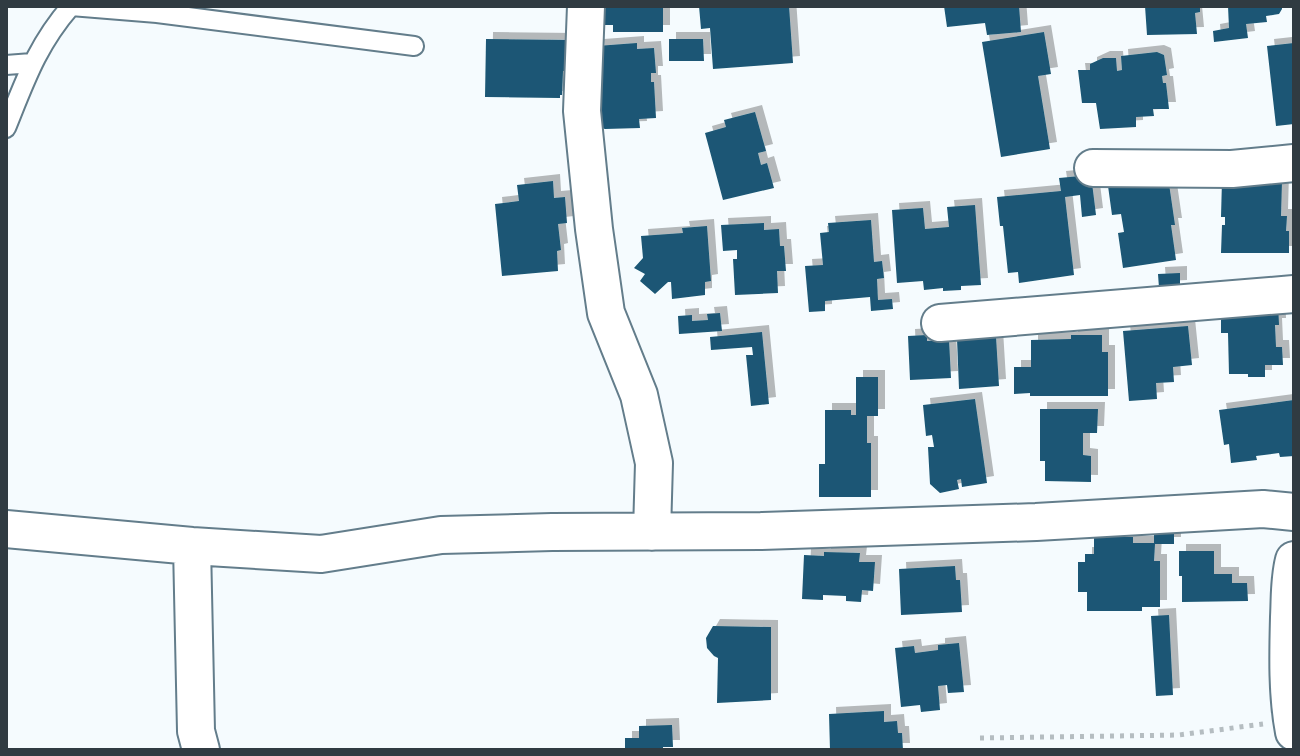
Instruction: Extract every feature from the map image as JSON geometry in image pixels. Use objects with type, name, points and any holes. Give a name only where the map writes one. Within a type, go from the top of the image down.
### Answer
[{"type":"street","points":[[586,6],[582,111],[594,229],[606,313],[639,395],[654,463],[652,532]]},
{"type":"street","points":[[1093,168],[1232,169],[1294,163]]},
{"type":"street","points":[[940,323],[1294,294]]},
{"type":"street","points":[[6,529],[321,554],[441,535],[761,531],[1036,522],[1263,509],[1294,512]]},
{"type":"street","points":[[192,546],[196,731],[201,750]]},
{"type":"street","points":[[1293,726],[1288,648],[1290,575],[1294,560]]},
{"type":"lane","points":[[6,128],[32,63],[54,26],[71,6],[157,13],[414,46]]},
{"type":"lane","points":[[6,65],[32,63]]},
{"type":"path","points":[[980,738],[1179,735],[1293,726]]},
{"type":"building","points":[[663,6],[663,32],[613,32],[613,25],[597,25],[597,8]]},
{"type":"building","points":[[699,6],[789,6],[793,63],[713,69],[710,28],[701,29]]},
{"type":"building","points":[[944,6],[1019,6],[1021,32],[987,35],[985,23],[947,27]]},
{"type":"building","points":[[1145,6],[1200,6],[1200,12],[1195,13],[1197,34],[1147,35]]},
{"type":"building","points":[[1228,6],[1282,6],[1282,9],[1279,14],[1266,16],[1267,22],[1246,24],[1248,38],[1214,42],[1213,31],[1229,28]]},
{"type":"building","points":[[1044,32],[1051,74],[1038,76],[1050,149],[1001,157],[982,42]]},
{"type":"building","points":[[486,39],[569,40],[569,71],[563,71],[560,98],[485,97]]},
{"type":"building","points":[[669,39],[703,39],[704,61],[669,61]]},
{"type":"building","points":[[637,43],[637,49],[654,48],[656,73],[651,73],[651,82],[654,82],[656,118],[639,119],[640,128],[602,128],[597,46]]},
{"type":"building","points":[[1294,43],[1294,124],[1276,126],[1267,46]]},
{"type":"building","points":[[1157,52],[1164,55],[1167,75],[1162,76],[1163,83],[1166,83],[1169,109],[1153,109],[1154,116],[1136,117],[1136,127],[1100,129],[1096,103],[1082,103],[1078,70],[1090,70],[1090,64],[1103,58],[1116,58],[1117,71],[1122,70],[1121,56]]},
{"type":"building","points":[[755,112],[766,151],[758,153],[761,165],[767,163],[774,188],[723,200],[705,133],[726,127],[724,120]]},
{"type":"building","points":[[1091,175],[1096,215],[1082,217],[1080,195],[1065,197],[1074,275],[1019,283],[1018,272],[1008,273],[997,197],[1061,191],[1059,178]]},
{"type":"building","points":[[1168,177],[1176,260],[1123,268],[1118,233],[1124,232],[1121,214],[1112,215],[1108,186]]},
{"type":"building","points":[[1222,180],[1282,181],[1281,216],[1287,216],[1289,253],[1221,253],[1222,225],[1225,225],[1225,217],[1221,217]]},
{"type":"building","points":[[553,181],[554,198],[565,197],[567,223],[558,224],[561,250],[557,251],[558,271],[502,276],[495,204],[519,201],[517,185]]},
{"type":"building","points":[[975,205],[981,285],[943,291],[943,288],[924,290],[923,281],[897,283],[892,210],[923,208],[925,229],[949,227],[947,207]]},
{"type":"building","points":[[871,220],[874,262],[882,261],[884,278],[877,279],[878,300],[892,299],[893,309],[871,311],[870,297],[825,301],[825,311],[809,312],[805,266],[823,265],[820,233],[829,232],[828,223]]},
{"type":"building","points":[[764,223],[764,230],[779,229],[780,246],[784,246],[786,271],[777,271],[778,293],[735,295],[733,259],[737,259],[737,250],[723,251],[721,225]]},
{"type":"building","points":[[707,226],[711,281],[705,282],[705,295],[672,299],[671,282],[655,294],[640,281],[645,274],[634,268],[643,258],[641,236],[683,233],[682,228]]},
{"type":"building","points":[[1180,273],[1180,287],[1159,288],[1158,274]]},
{"type":"building","points":[[1278,302],[1276,347],[1282,347],[1283,365],[1265,365],[1265,377],[1229,374],[1228,333],[1221,333],[1221,311]]},
{"type":"building","points":[[720,313],[722,331],[679,334],[678,316],[692,315],[692,321],[708,320],[707,314]]},
{"type":"building","points":[[1188,326],[1192,365],[1173,367],[1174,382],[1156,383],[1157,399],[1129,401],[1123,331]]},
{"type":"building","points":[[762,332],[769,404],[751,406],[746,355],[753,355],[752,347],[711,350],[710,337]]},
{"type":"building","points":[[927,335],[927,341],[949,340],[951,378],[910,380],[908,336]]},
{"type":"building","points":[[1071,335],[1102,335],[1102,352],[1108,352],[1108,396],[1014,394],[1014,367],[1031,367],[1031,340],[1071,339]]},
{"type":"building","points":[[996,337],[999,386],[959,389],[957,339]]},
{"type":"building","points":[[856,377],[878,377],[878,416],[867,416],[867,443],[871,443],[871,497],[819,497],[819,464],[825,464],[825,410],[851,410],[851,415],[856,415]]},
{"type":"building","points":[[975,399],[987,483],[962,487],[961,479],[957,480],[959,489],[940,493],[930,484],[928,447],[934,447],[932,435],[926,436],[923,405]]},
{"type":"building","points":[[1294,400],[1294,456],[1280,457],[1279,453],[1231,463],[1229,444],[1224,445],[1219,410]]},
{"type":"building","points":[[1040,409],[1098,409],[1097,433],[1083,433],[1083,455],[1091,456],[1091,482],[1045,481],[1045,461],[1040,461]]},
{"type":"building","points":[[1154,530],[1174,530],[1174,544],[1155,544],[1154,561],[1160,561],[1160,607],[1142,607],[1142,611],[1087,611],[1087,592],[1078,592],[1078,562],[1085,562],[1085,554],[1094,554],[1094,537],[1133,537],[1133,543],[1154,543]]},
{"type":"building","points":[[1179,551],[1214,551],[1214,574],[1232,574],[1232,583],[1247,583],[1248,601],[1182,602]]},
{"type":"building","points":[[824,552],[860,553],[859,562],[875,562],[873,591],[862,590],[861,602],[846,601],[846,596],[823,595],[823,600],[802,599],[804,555],[824,556]]},
{"type":"building","points":[[955,566],[956,580],[960,580],[962,612],[901,615],[899,569]]},
{"type":"building","points":[[1169,615],[1173,695],[1156,696],[1151,616]]},
{"type":"building","points":[[713,626],[771,627],[771,700],[717,703],[718,658],[707,648],[706,638]]},
{"type":"building","points":[[959,643],[964,692],[948,693],[947,685],[938,686],[940,710],[921,712],[920,705],[901,707],[895,648],[914,646],[915,653],[938,650],[938,645]]},
{"type":"building","points":[[884,711],[884,722],[897,721],[898,733],[902,733],[903,750],[830,750],[829,714]]},
{"type":"building","points":[[672,725],[673,747],[625,750],[625,738],[639,738],[639,726]]}]
